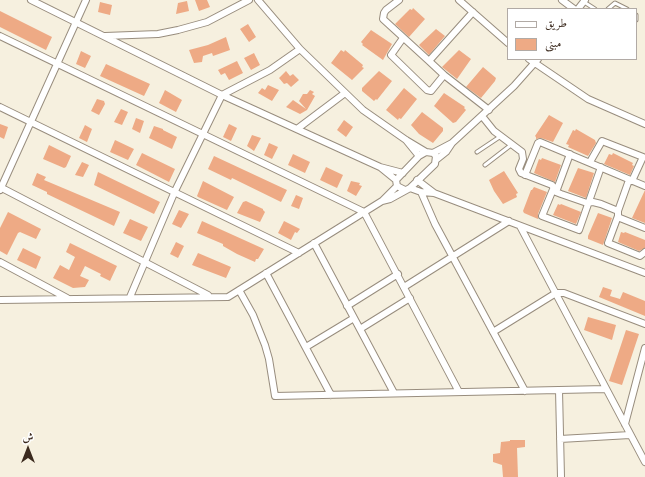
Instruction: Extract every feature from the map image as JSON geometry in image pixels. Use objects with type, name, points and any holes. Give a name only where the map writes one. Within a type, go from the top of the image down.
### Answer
[{"type":"street","points":[[31,0],[222,95],[380,167],[402,173]]},
{"type":"street","points":[[86,0],[0,188],[144,261],[209,296]]},
{"type":"street","points":[[104,36],[158,34],[178,30],[207,22],[249,0]]},
{"type":"street","points":[[258,0],[300,49],[376,121],[406,140],[430,152],[436,160]]},
{"type":"street","points":[[399,0],[386,10],[383,17],[385,22],[444,75],[489,110]]},
{"type":"street","points":[[459,0],[507,42]]},
{"type":"street","points":[[562,0],[573,8]]},
{"type":"street","points":[[429,61],[473,12]]},
{"type":"street","points":[[0,36],[364,212],[459,392]]},
{"type":"street","points":[[403,38],[391,55],[427,90],[431,91],[444,75]]},
{"type":"street","points":[[130,297],[174,191],[222,95],[270,70],[300,49]]},
{"type":"street","points":[[0,300],[130,297],[228,297],[382,201],[390,199],[407,189],[446,152],[452,143],[489,110],[534,60],[588,99],[645,124]]},
{"type":"street","points":[[297,129],[345,93]]},
{"type":"street","points":[[0,107],[299,253]]},
{"type":"street","points":[[482,116],[501,136],[523,154],[519,169],[521,173],[584,203],[595,202],[618,214],[624,221],[645,228]]},
{"type":"street","points":[[406,140],[419,156]]},
{"type":"street","points":[[590,162],[602,141],[644,158],[631,180],[608,243],[640,256],[645,252]]},
{"type":"street","points":[[525,175],[539,142],[645,186]]},
{"type":"street","points":[[382,201],[402,173],[419,156],[452,143]]},
{"type":"street","points":[[570,154],[543,213],[543,217],[578,231],[590,203],[601,167]]},
{"type":"street","points":[[380,167],[396,183],[407,189],[434,193],[645,273]]},
{"type":"street","points":[[417,180],[434,193]]},
{"type":"street","points":[[421,192],[435,224],[525,391]]},
{"type":"street","points":[[404,287],[509,221]]},
{"type":"street","points":[[520,226],[645,462]]},
{"type":"street","points":[[314,243],[394,393]]},
{"type":"street","points":[[0,262],[68,298]]},
{"type":"street","points":[[266,273],[331,395]]},
{"type":"street","points":[[347,306],[398,274]]},
{"type":"street","points":[[239,290],[253,315],[265,345],[269,359],[275,396],[606,389]]},
{"type":"street","points":[[494,332],[556,293],[564,293],[645,324]]},
{"type":"street","points":[[360,329],[410,298]]},
{"type":"street","points":[[306,347],[354,318]]},
{"type":"street","points":[[625,424],[645,348]]},
{"type":"street","points":[[559,390],[561,477]]},
{"type":"street","points":[[560,439],[630,435]]},
{"type":"lane","points":[[584,1],[594,8]]},
{"type":"lane","points":[[609,8],[615,2],[625,8]]},
{"type":"lane","points":[[477,152],[501,136]]},
{"type":"lane","points":[[484,165],[511,145]]},
{"type":"building","points":[[195,0],[207,0],[210,7],[199,11]]},
{"type":"building","points":[[187,1],[189,11],[176,14],[178,3]]},
{"type":"building","points":[[100,2],[112,5],[110,15],[98,12]]},
{"type":"building","points":[[413,8],[425,19],[409,37],[395,24],[410,9],[412,10]]},
{"type":"building","points":[[0,11],[52,37],[46,50],[0,27]]},
{"type":"building","points":[[248,24],[256,37],[249,42],[240,29]]},
{"type":"building","points":[[436,29],[445,36],[429,55],[419,45]]},
{"type":"building","points":[[371,30],[392,44],[383,60],[362,45],[363,44],[361,42]]},
{"type":"building","points":[[226,37],[230,50],[213,56],[212,53],[203,56],[202,62],[194,63],[189,50],[208,45]]},
{"type":"building","points":[[341,50],[344,52],[345,50],[363,65],[362,67],[364,68],[352,80],[331,63]]},
{"type":"building","points":[[459,50],[471,59],[457,79],[442,67]]},
{"type":"building","points":[[81,51],[91,56],[85,68],[76,64]]},
{"type":"building","points":[[254,53],[260,65],[251,70],[244,58]]},
{"type":"building","points":[[237,61],[243,73],[229,80],[225,73],[221,75],[218,70]]},
{"type":"building","points":[[106,64],[150,84],[144,96],[100,76]]},
{"type":"building","points":[[483,67],[496,78],[481,98],[466,87]]},
{"type":"building","points":[[286,71],[290,76],[293,74],[299,80],[291,87],[287,83],[284,84],[279,78]]},
{"type":"building","points":[[379,71],[392,81],[377,100],[376,99],[374,101],[362,91],[362,88]]},
{"type":"building","points":[[268,85],[279,90],[272,101],[258,93],[262,88],[265,90]]},
{"type":"building","points":[[404,88],[417,99],[401,119],[399,118],[398,120],[386,110]]},
{"type":"building","points":[[165,90],[182,100],[176,112],[159,103]]},
{"type":"building","points":[[310,90],[314,92],[312,94],[315,96],[307,110],[300,114],[286,107],[293,100],[306,109],[299,101],[303,94],[307,94]]},
{"type":"building","points":[[444,93],[465,107],[464,108],[466,110],[456,122],[453,123],[434,106]]},
{"type":"building","points":[[97,99],[104,101],[105,104],[99,115],[91,111]]},
{"type":"building","points":[[121,109],[128,112],[122,125],[114,122]]},
{"type":"building","points":[[422,112],[443,128],[443,131],[433,143],[419,134],[411,125]]},
{"type":"building","points":[[549,115],[563,123],[553,142],[541,138],[536,139],[535,136]]},
{"type":"building","points":[[136,118],[144,121],[140,133],[132,129]]},
{"type":"building","points":[[344,120],[353,127],[346,137],[337,130]]},
{"type":"building","points":[[0,124],[8,127],[4,139],[0,137]]},
{"type":"building","points":[[229,124],[237,128],[231,141],[223,137]]},
{"type":"building","points":[[85,125],[92,129],[87,142],[79,138]]},
{"type":"building","points":[[154,126],[177,137],[172,149],[149,138]]},
{"type":"building","points":[[576,129],[595,140],[596,143],[588,156],[568,147],[569,145],[566,144],[573,130],[575,131]]},
{"type":"building","points":[[252,135],[261,138],[254,151],[247,146]]},
{"type":"building","points":[[115,140],[134,149],[128,160],[110,152]]},
{"type":"building","points":[[269,143],[278,147],[272,159],[264,155]]},
{"type":"building","points":[[49,145],[71,156],[66,167],[64,168],[43,159]]},
{"type":"building","points":[[142,153],[175,169],[169,182],[136,165]]},
{"type":"building","points":[[613,153],[633,163],[632,165],[634,166],[630,175],[604,164],[609,154],[612,155]]},
{"type":"building","points":[[293,154],[310,162],[305,173],[288,165]]},
{"type":"building","points":[[214,156],[287,190],[281,202],[232,178],[231,180],[208,169]]},
{"type":"building","points":[[542,158],[561,165],[555,182],[534,173],[539,159],[541,160]]},
{"type":"building","points":[[82,162],[89,165],[83,177],[75,175]]},
{"type":"building","points":[[326,167],[343,175],[337,188],[320,180]]},
{"type":"building","points":[[578,168],[594,173],[586,198],[568,191]]},
{"type":"building","points":[[504,171],[518,193],[516,194],[517,197],[503,204],[494,191],[489,180]]},
{"type":"building","points":[[98,172],[160,202],[154,214],[94,185]]},
{"type":"building","points":[[37,173],[46,177],[44,180],[120,212],[114,226],[47,194],[47,192],[32,185]]},
{"type":"building","points":[[203,181],[234,197],[227,210],[197,196]]},
{"type":"building","points":[[351,181],[360,183],[359,185],[362,186],[356,196],[347,191]]},
{"type":"building","points":[[534,187],[547,192],[538,214],[538,219],[524,213],[523,211],[531,190]]},
{"type":"building","points":[[645,190],[645,223],[632,218]]},
{"type":"building","points":[[296,195],[303,198],[299,209],[291,206]]},
{"type":"building","points":[[246,201],[263,209],[265,212],[260,222],[237,213],[243,202]]},
{"type":"building","points":[[558,204],[581,212],[576,224],[553,215]]},
{"type":"building","points":[[179,210],[189,214],[181,228],[172,224]]},
{"type":"building","points":[[8,212],[41,229],[36,239],[20,232],[18,233],[7,255],[0,251],[0,228]]},
{"type":"building","points":[[598,213],[612,218],[603,245],[588,239]]},
{"type":"building","points":[[130,219],[148,227],[141,241],[123,233]]},
{"type":"building","points":[[202,221],[264,249],[255,262],[237,254],[223,246],[223,244],[197,233]]},
{"type":"building","points":[[284,221],[300,229],[297,233],[295,232],[291,240],[278,233]]},
{"type":"building","points":[[621,232],[625,232],[645,240],[645,248],[639,251],[618,242]]},
{"type":"building","points":[[176,242],[184,246],[178,258],[170,254]]},
{"type":"building","points":[[70,243],[117,266],[110,281],[100,276],[101,274],[85,266],[80,276],[89,280],[85,287],[73,288],[53,278],[60,265],[69,270],[75,257],[66,252]]},
{"type":"building","points":[[23,248],[41,257],[36,269],[17,260]]},
{"type":"building","points":[[198,253],[231,267],[226,278],[192,265]]},
{"type":"building","points":[[603,287],[612,290],[610,296],[620,299],[623,292],[645,301],[645,316],[599,297]]},
{"type":"building","points":[[588,317],[616,325],[612,340],[584,330]]},
{"type":"building","points":[[626,330],[639,334],[622,385],[609,381]]},
{"type":"building","points":[[510,440],[525,440],[525,447],[517,448],[518,477],[503,477],[502,465],[493,462],[493,454],[500,453],[501,442]]}]
